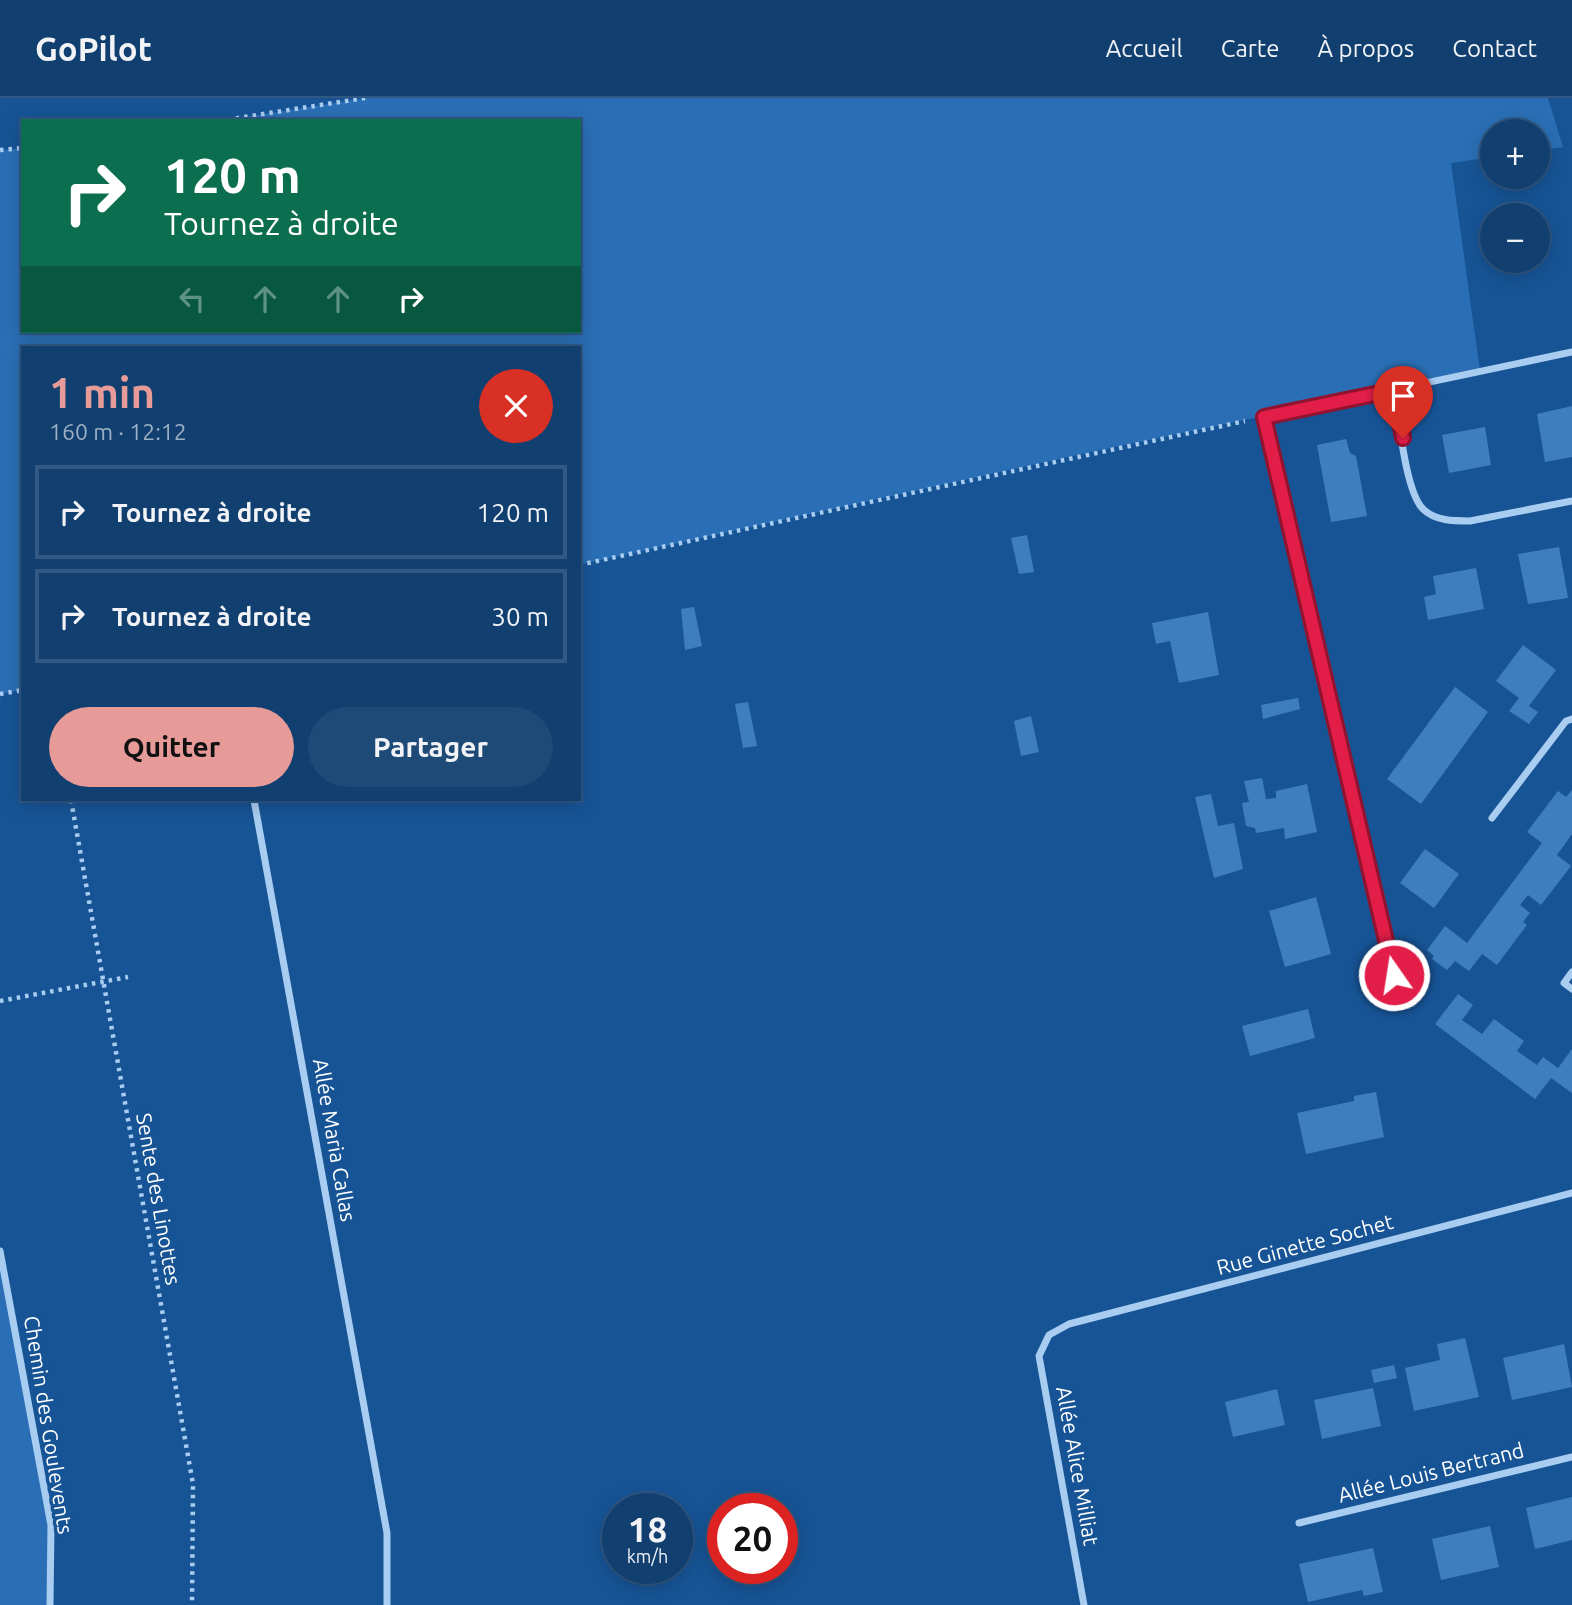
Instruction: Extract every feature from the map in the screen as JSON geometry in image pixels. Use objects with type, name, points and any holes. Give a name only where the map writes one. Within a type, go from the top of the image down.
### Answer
[{"type":"street","points":[[1264,417],[1572,352]]},
{"type":"street","points":[[1394,390],[1412,485],[1420,506],[1429,514],[1454,521],[1470,520],[1572,501]]},
{"type":"street","points":[[1492,818],[1566,721],[1572,719]]},
{"type":"street","name":"Allée Maria Callas","points":[[254,801],[387,1533],[387,1605]]},
{"type":"street","points":[[1572,972],[1564,983],[1572,989]]},
{"type":"street","name":"Rue Ginette Sochet","points":[[1049,1335],[1069,1324],[1572,1194]]},
{"type":"street","name":"Chemin des Goulevents","points":[[0,1251],[51,1525],[50,1605]]},
{"type":"street","name":"Allée Alice Milliat","points":[[1049,1335],[1039,1356],[1084,1605]]},
{"type":"street","name":"Allée Louis Bertrand","points":[[1299,1523],[1572,1457]]},
{"type":"lane","points":[[1264,417],[1394,975]]},
{"type":"path","points":[[232,119],[365,98]]},
{"type":"path","points":[[0,150],[21,148]]},
{"type":"path","points":[[581,565],[1264,417]]},
{"type":"path","points":[[0,694],[21,690]]},
{"type":"path","name":"Sente des Linottes","points":[[71,801],[193,1484],[192,1605]]},
{"type":"path","points":[[0,1001],[128,977]]},
{"type":"shaded area","points":[[365,98],[1548,98],[1563,147],[1550,149],[1550,119],[1480,119],[1480,159],[1451,163],[1480,371],[1095,451],[581,565],[581,346],[21,346],[21,690],[0,694],[0,150],[21,148],[21,333],[581,333],[581,119],[232,119]]},
{"type":"shaded area","points":[[0,1251],[51,1525],[50,1605],[0,1605]]},
{"type":"building","points":[[1572,406],[1572,457],[1545,462],[1537,414]]},
{"type":"building","points":[[1485,427],[1491,465],[1449,473],[1442,435]]},
{"type":"building","points":[[1346,439],[1350,453],[1356,456],[1367,516],[1331,522],[1317,445]]},
{"type":"building","points":[[1027,535],[1034,572],[1019,574],[1011,538]]},
{"type":"building","points":[[1559,547],[1568,598],[1528,604],[1518,554]]},
{"type":"building","points":[[1476,568],[1484,609],[1428,620],[1424,597],[1436,594],[1433,576]]},
{"type":"building","points":[[694,607],[702,646],[685,650],[681,609]]},
{"type":"building","points":[[1208,612],[1219,675],[1179,683],[1170,641],[1156,644],[1152,623]]},
{"type":"building","points":[[1523,645],[1556,670],[1529,706],[1538,712],[1529,724],[1509,711],[1519,698],[1496,681]]},
{"type":"building","points":[[1455,687],[1488,712],[1421,804],[1387,779]]},
{"type":"building","points":[[1298,698],[1300,709],[1263,719],[1261,705]]},
{"type":"building","points":[[748,702],[757,746],[743,748],[735,704]]},
{"type":"building","points":[[1031,716],[1039,752],[1021,756],[1014,721]]},
{"type":"building","points":[[1262,778],[1266,799],[1276,798],[1276,791],[1307,784],[1317,832],[1285,839],[1284,828],[1256,833],[1255,828],[1246,826],[1242,803],[1249,802],[1244,781]]},
{"type":"building","points":[[1572,790],[1572,834],[1557,855],[1571,866],[1541,905],[1528,895],[1520,905],[1530,913],[1523,922],[1527,925],[1497,965],[1482,954],[1469,971],[1455,961],[1447,970],[1432,959],[1434,956],[1427,950],[1445,926],[1467,943],[1542,843],[1527,832],[1558,791],[1566,797]]},
{"type":"building","points":[[1211,794],[1218,826],[1234,823],[1243,869],[1214,878],[1195,797]]},
{"type":"building","points":[[1425,849],[1459,874],[1434,908],[1400,883]]},
{"type":"building","points":[[1316,897],[1331,954],[1285,967],[1269,911]]},
{"type":"building","points":[[1458,994],[1473,1005],[1462,1020],[1482,1034],[1494,1019],[1524,1041],[1517,1051],[1537,1065],[1543,1057],[1558,1068],[1572,1049],[1572,1093],[1551,1078],[1535,1099],[1435,1024]]},
{"type":"building","points":[[1308,1009],[1315,1038],[1250,1056],[1242,1026]]},
{"type":"building","points":[[1376,1092],[1384,1137],[1306,1154],[1297,1113],[1354,1101],[1354,1096]]},
{"type":"building","points":[[1465,1338],[1479,1397],[1414,1411],[1405,1368],[1440,1360],[1437,1344]]},
{"type":"building","points":[[1564,1344],[1572,1387],[1512,1400],[1503,1358]]},
{"type":"building","points":[[1394,1365],[1397,1378],[1374,1383],[1371,1370]]},
{"type":"building","points":[[1373,1388],[1381,1426],[1322,1439],[1314,1400]]},
{"type":"building","points":[[1277,1389],[1285,1425],[1233,1437],[1225,1402]]},
{"type":"building","points":[[1572,1497],[1572,1540],[1535,1549],[1526,1508]]},
{"type":"building","points":[[1490,1526],[1499,1567],[1441,1580],[1432,1539]]},
{"type":"building","points":[[1373,1548],[1383,1592],[1364,1596],[1362,1590],[1308,1602],[1299,1564]]},
{"type":"route","points":[[1394,975],[1264,417],[1394,390],[1403,438]]}]
